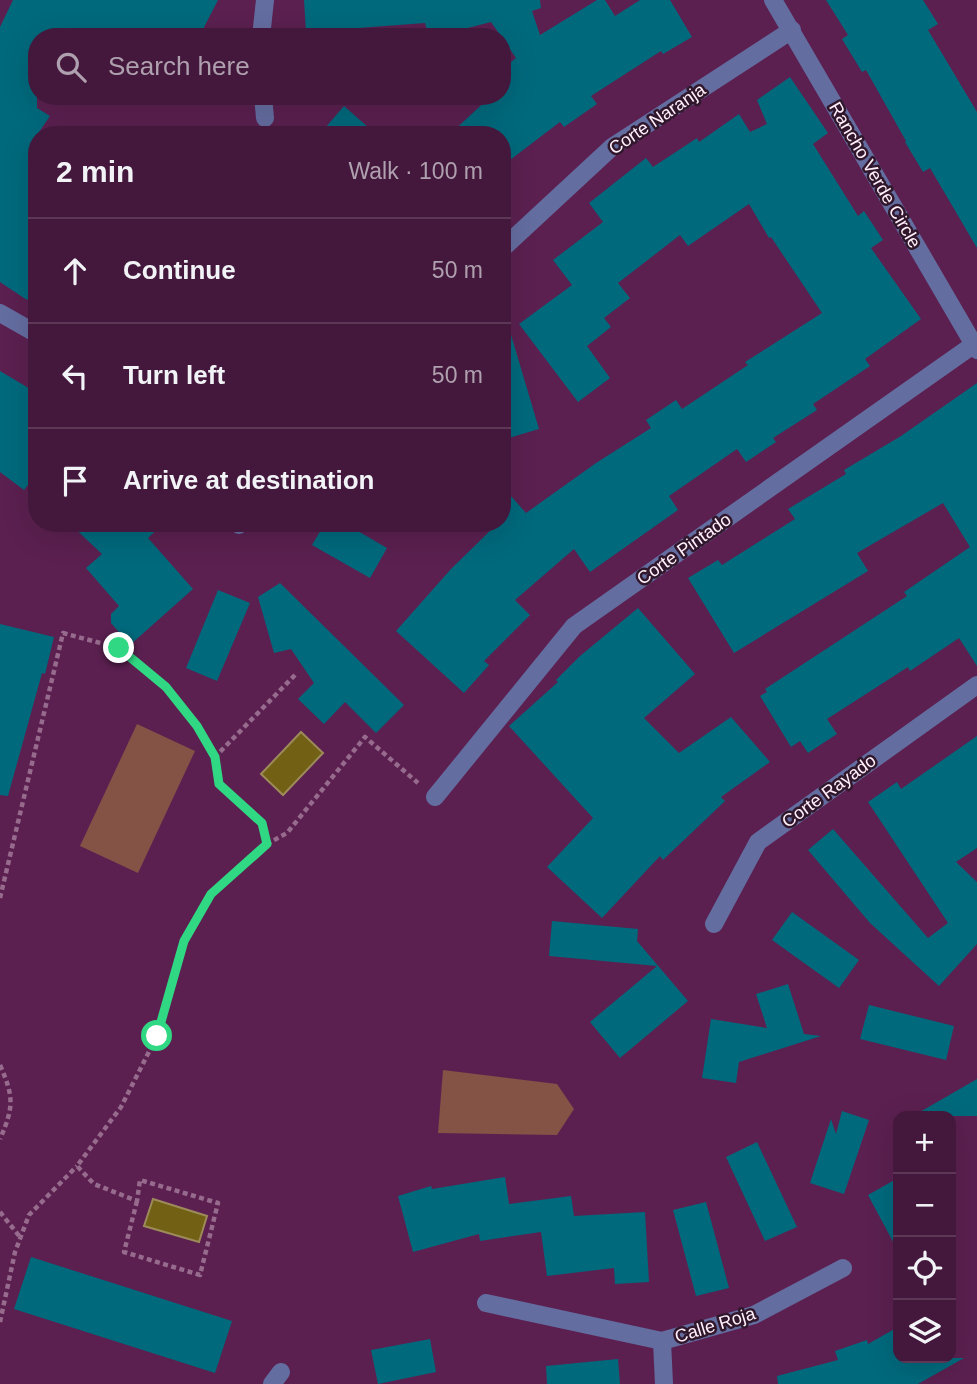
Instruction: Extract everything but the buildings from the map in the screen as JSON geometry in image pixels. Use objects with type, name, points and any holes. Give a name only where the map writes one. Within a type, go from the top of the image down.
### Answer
[{"type":"street","points":[[262,28],[265,0]]},
{"type":"street","name":"Rancho Verde Circle","points":[[773,0],[975,347]]},
{"type":"street","name":"Corte Naranja","points":[[511,241],[612,147],[792,30]]},
{"type":"street","points":[[264,105],[265,118]]},
{"type":"street","points":[[0,313],[28,329]]},
{"type":"street","name":"Corte Pintado","points":[[435,797],[574,626],[975,347]]},
{"type":"street","name":"Corte Rayado","points":[[714,924],[758,842],[977,685]]},
{"type":"street","name":"Calle Roja","points":[[664,1384],[662,1341],[754,1315],[843,1268]]},
{"type":"street","points":[[486,1303],[662,1341]]},
{"type":"path","points":[[0,898],[63,633],[119,648],[166,687],[197,726],[215,757],[219,784],[262,823],[267,844]]},
{"type":"path","points":[[215,757],[295,675]]},
{"type":"path","points":[[0,1322],[15,1252],[29,1215],[77,1166],[121,1107],[157,1036],[184,941],[211,894],[267,844],[287,833],[365,737],[435,797]]},
{"type":"path","points":[[0,1065],[10,1090],[10,1116],[0,1139]]},
{"type":"path","points":[[77,1166],[94,1184],[137,1201]]},
{"type":"path","points":[[140,1180],[218,1203],[200,1275],[124,1252],[137,1201],[140,1180]]},
{"type":"path","points":[[0,1212],[21,1237]]},
{"type":"shaded area","points":[[137,724],[195,751],[138,873],[80,846]]},
{"type":"shaded area","points":[[301,732],[323,753],[283,795],[261,774]]},
{"type":"shaded area","points":[[443,1070],[557,1084],[574,1109],[557,1135],[438,1133]]},
{"type":"shaded area","points":[[153,1199],[207,1216],[199,1242],[144,1226]]},
{"type":"route","points":[[119,648],[166,687],[197,726],[215,757],[219,784],[262,823],[267,844],[211,894],[184,941],[157,1036]]}]
